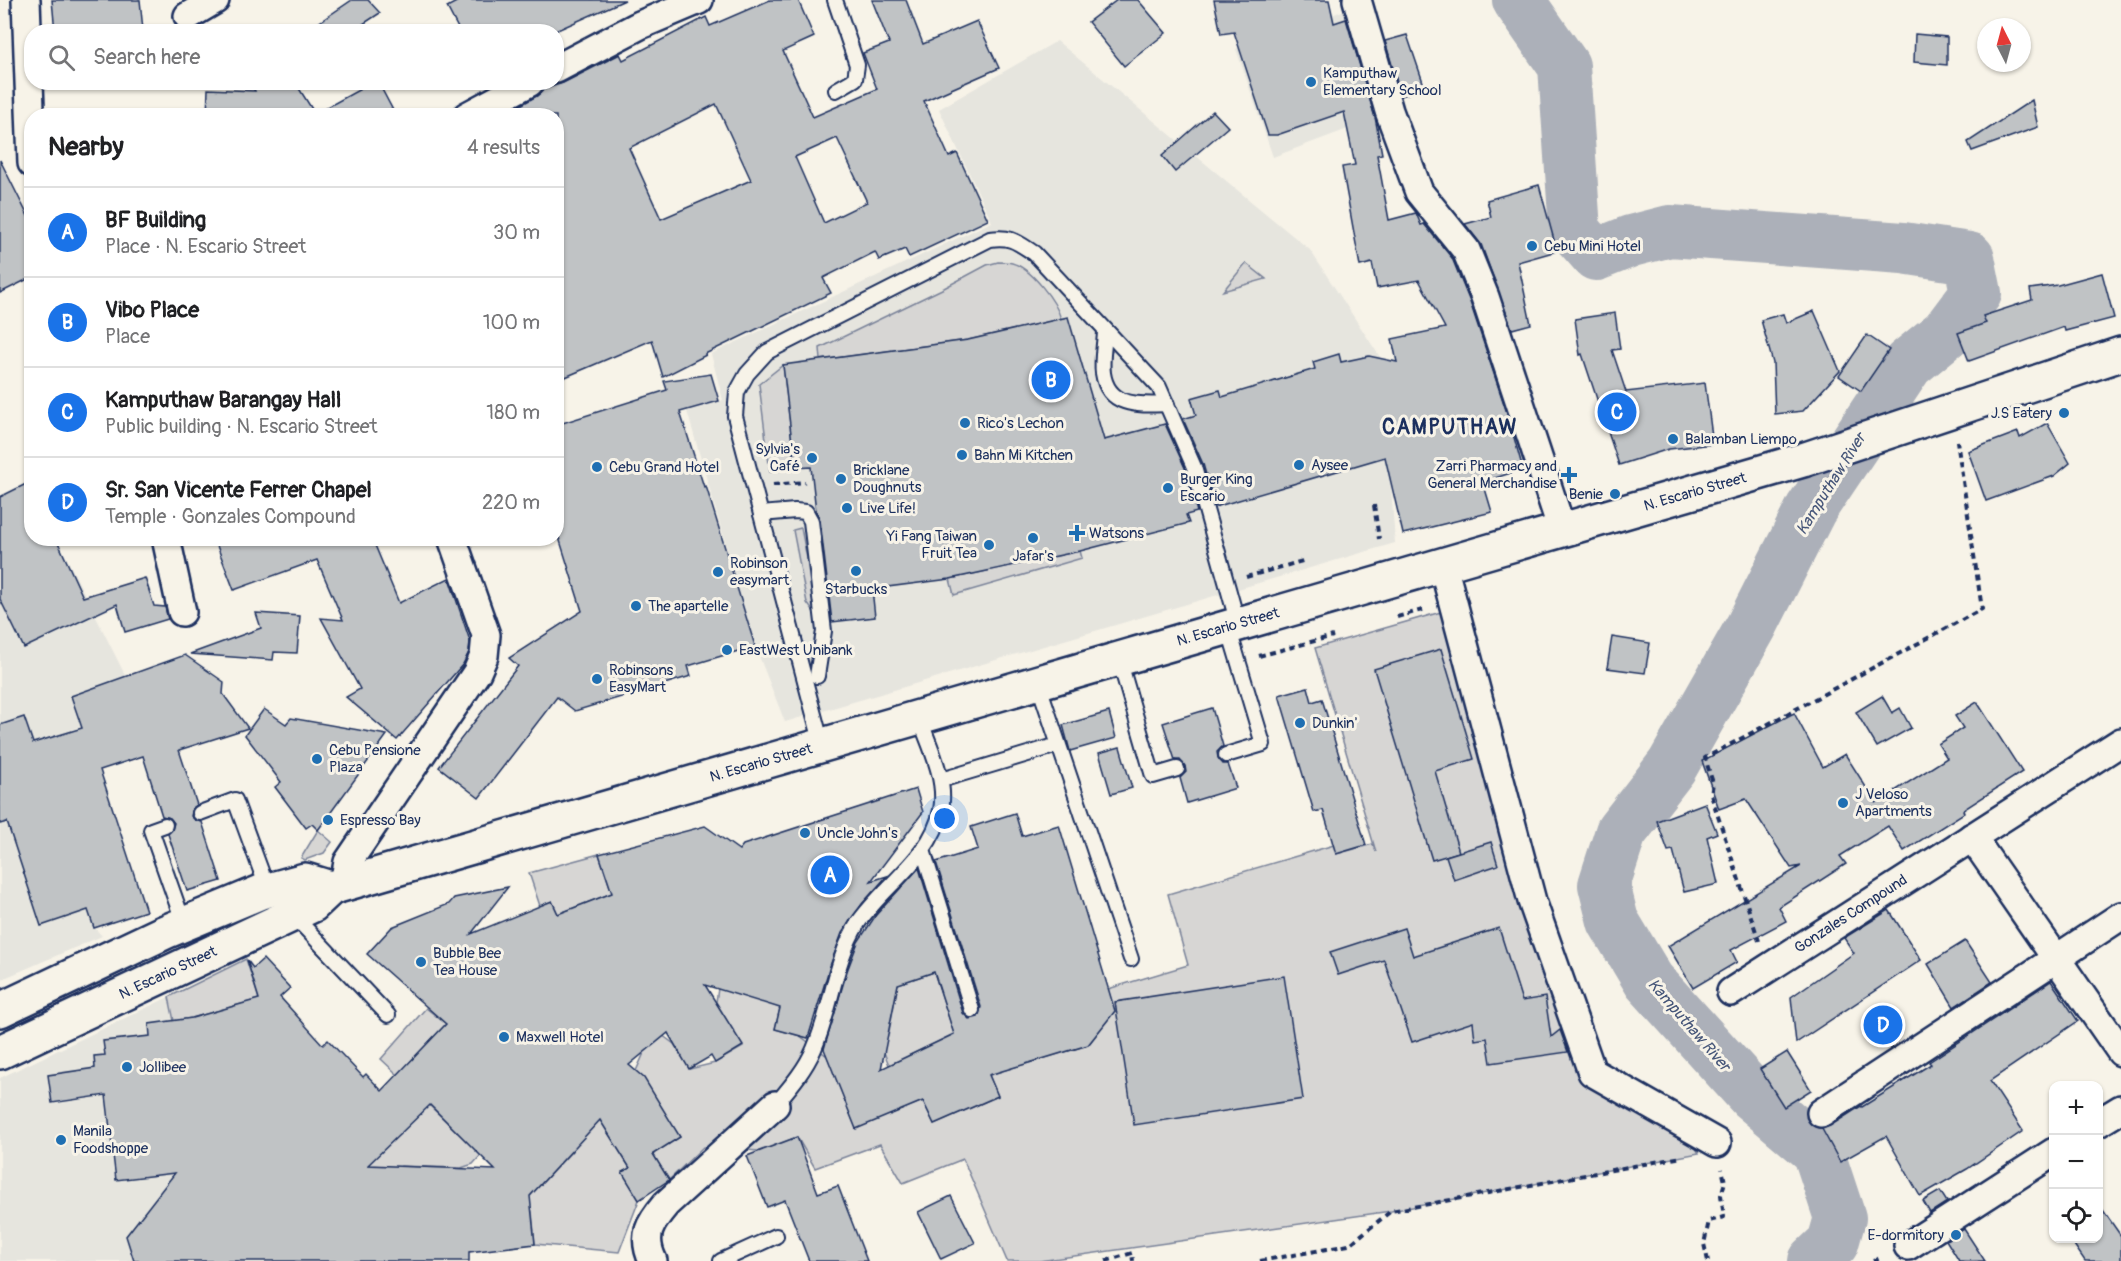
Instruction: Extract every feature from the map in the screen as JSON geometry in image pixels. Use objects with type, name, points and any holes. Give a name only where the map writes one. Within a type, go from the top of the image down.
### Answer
[{"type":"main road","name":"N. Escario Street","points":[[0,1052],[313,905],[339,885],[1803,460],[2121,354]]},
{"type":"main road","points":[[0,1010],[184,924],[268,890],[304,880],[339,885]]},
{"type":"street","points":[[26,0],[27,24]]},
{"type":"street","points":[[188,16],[215,0]]},
{"type":"street","points":[[564,65],[640,25],[699,0]]},
{"type":"street","points":[[1357,0],[1389,111],[1419,192],[1466,250],[1485,297],[1562,530]]},
{"type":"street","points":[[29,90],[30,108]]},
{"type":"street","points":[[482,108],[515,90]]},
{"type":"street","points":[[168,546],[182,612]]},
{"type":"street","points":[[339,885],[346,873],[348,862],[477,672],[484,656],[486,635],[455,546]]},
{"type":"street","points":[[1443,565],[1532,901],[1592,1071],[1717,1143]]},
{"type":"street","name":"Gonzales Compound","points":[[1731,992],[2121,742]]},
{"type":"street","points":[[1972,837],[2121,1053]]},
{"type":"street","points":[[1821,1113],[2121,916]]},
{"type":"street","points":[[653,1261],[646,1240],[655,1218],[666,1204],[775,1105]]},
{"type":"street","points":[[2103,1120],[2121,1109]]},
{"type":"street","points":[[1908,1246],[2049,1155]]},
{"type":"lane","points":[[835,0],[857,65],[855,79],[836,90]]},
{"type":"lane","points":[[822,745],[735,416],[737,392],[747,374],[767,352],[990,239],[1004,237],[1034,253],[1159,387],[1167,404],[1194,467],[1225,583],[1239,662],[1263,744],[1226,755]]},
{"type":"lane","points":[[1106,330],[1103,373],[1110,391],[1122,401],[1138,405],[1167,404]]},
{"type":"lane","points":[[761,514],[806,512],[811,521],[824,631],[817,676]]},
{"type":"lane","points":[[1119,659],[1153,776],[1177,769]]},
{"type":"lane","points":[[1038,682],[1131,959]]},
{"type":"lane","points":[[775,1105],[804,1070],[815,1047],[838,968],[858,924],[922,850],[938,823],[943,796],[941,780],[920,717]]},
{"type":"lane","points":[[941,780],[1058,745]]},
{"type":"lane","points":[[200,813],[235,800],[268,890]]},
{"type":"lane","points":[[165,825],[151,830],[184,924]]},
{"type":"lane","points":[[922,850],[972,1010]]},
{"type":"lane","points":[[292,915],[388,1015]]},
{"type":"lane","points":[[721,1261],[776,1236]]},
{"type":"path","points":[[1768,968],[1711,795],[1713,783],[1705,758],[1982,609],[1943,414]]},
{"type":"path","points":[[754,487],[806,482]]},
{"type":"path","points":[[1374,506],[1379,539]]},
{"type":"path","points":[[1225,583],[1305,560]]},
{"type":"path","points":[[1239,662],[1333,636]]},
{"type":"path","points":[[1260,1261],[1349,1245],[1391,1211],[1699,1153],[1717,1143],[1725,1182],[1721,1195],[1724,1217],[1709,1221],[1704,1244],[1708,1261]]},
{"type":"path","points":[[1106,1261],[1132,1253],[1133,1261]]},
{"type":"shaded area","name":"Kamputhaw Elementary School","points":[[1351,8],[1385,115],[1273,157],[1236,49]]},
{"type":"shaded area","points":[[1057,41],[1310,250],[1382,360],[1395,543],[785,722],[755,646],[687,411],[723,400],[711,354],[992,222],[939,109]]},
{"type":"shaded area","points":[[998,262],[1019,266],[1035,278],[1048,295],[1061,319],[968,340],[821,360],[820,348],[987,265]]},
{"type":"shaded area","points":[[1246,263],[1266,279],[1223,291]]},
{"type":"shaded area","points":[[783,365],[795,468],[770,472],[759,384]]},
{"type":"shaded area","points":[[24,484],[24,546],[60,546],[126,677],[137,707],[34,743],[94,927],[102,936],[0,980],[0,496]]},
{"type":"shaded area","points":[[801,528],[819,619],[807,603],[793,530]]},
{"type":"shaded area","points":[[1080,551],[1082,558],[954,595],[950,579]]},
{"type":"shaded area","points":[[1455,608],[1596,1082],[1683,1128],[1699,1153],[1391,1211],[1039,1261],[1007,1261],[963,1159],[903,1183],[880,1144],[815,1168],[797,1137],[759,1151],[703,1147],[669,1180],[653,1154],[680,1137],[636,1071],[644,1053],[632,1038],[647,1024],[674,1044],[690,1069],[715,1063],[743,1047],[716,1002],[719,982],[780,1008],[775,1029],[800,1036],[827,1056],[856,1128],[923,1101],[934,1124],[998,1096],[989,1075],[1088,1045],[1114,1011],[1108,989],[1188,965],[1168,894],[1334,845],[1336,854],[1373,844],[1376,852],[1315,648]]},
{"type":"shaded area","points":[[318,830],[332,842],[324,853],[305,860],[301,858]]},
{"type":"shaded area","points":[[599,854],[612,893],[558,914],[552,901],[540,906],[529,873]]},
{"type":"shaded area","points":[[246,959],[259,999],[174,1021],[169,997]]},
{"type":"shaded area","points":[[934,972],[954,1034],[889,1065],[877,1035],[888,1037],[898,984]]},
{"type":"shaded area","points":[[169,997],[174,1021],[387,1261],[0,1261],[0,1078]]},
{"type":"shaded area","points":[[426,1008],[446,1024],[398,1075],[381,1059]]},
{"type":"shaded area","points":[[427,1103],[481,1155],[473,1164],[461,1168],[401,1166],[399,1261],[351,1157]]},
{"type":"shaded area","points":[[597,1115],[630,1168],[623,1172],[639,1200],[619,1252],[535,1244],[532,1211],[520,1207],[572,1151],[572,1140]]},
{"type":"building","points":[[52,0],[140,0],[142,24],[54,24]]},
{"type":"building","points":[[352,0],[368,0],[380,13],[363,24],[317,24]]},
{"type":"building","points":[[460,0],[625,0],[564,27],[564,24],[456,24],[447,7]]},
{"type":"building","points":[[770,0],[798,0],[814,37],[783,51],[813,117],[877,89],[863,53],[889,43],[872,0],[906,0],[923,44],[977,21],[999,68],[924,101],[949,157],[957,153],[988,220],[909,257],[905,249],[879,260],[875,252],[823,278],[831,293],[663,377],[652,340],[564,378],[564,108],[515,108],[543,90],[564,90],[564,82],[620,54],[623,60],[706,17],[710,26]],"holes":[[[716,104],[751,180],[661,219],[629,148]],[[837,138],[867,202],[824,223],[795,157]]]},
{"type":"building","points":[[1117,0],[1138,0],[1166,33],[1124,66],[1088,22]]},
{"type":"building","points":[[1214,0],[1329,0],[1334,23],[1346,19],[1375,117],[1382,154],[1377,155],[1389,220],[1416,213],[1421,225],[1424,224],[1452,258],[1470,302],[1507,413],[1523,469],[1483,482],[1492,512],[1403,534],[1385,457],[1215,507],[1203,464],[1183,419],[1196,415],[1191,398],[1220,390],[1222,397],[1315,369],[1313,362],[1339,354],[1341,362],[1369,356],[1397,362],[1392,339],[1445,328],[1419,280],[1377,288],[1372,263],[1360,266],[1342,167],[1355,165],[1344,112],[1277,135],[1268,135],[1234,32],[1221,34]]},
{"type":"building","points":[[1915,34],[1947,37],[1947,65],[1914,62]]},
{"type":"building","points":[[1407,35],[1425,88],[1401,96],[1385,41]]},
{"type":"building","points":[[208,90],[300,90],[311,108],[207,108]]},
{"type":"building","points":[[358,90],[382,90],[392,108],[326,108]]},
{"type":"building","points":[[2032,100],[2038,127],[1972,151],[1968,142]]},
{"type":"building","points":[[1213,111],[1228,127],[1175,172],[1162,156]]},
{"type":"building","points":[[0,160],[24,208],[24,281],[0,293]]},
{"type":"building","points":[[1539,185],[1557,251],[1518,262],[1531,324],[1512,329],[1481,244],[1465,224],[1491,217],[1487,200]]},
{"type":"building","points":[[2102,273],[2114,318],[2065,331],[2064,327],[1969,361],[1958,333],[1986,323],[1983,316],[2032,300],[2030,289],[2058,285]]},
{"type":"building","points":[[1814,311],[1840,371],[1803,411],[1775,414],[1773,363],[1761,320],[1783,314],[1786,323]]},
{"type":"building","points":[[1615,313],[1620,349],[1612,350],[1626,392],[1705,383],[1713,444],[1669,449],[1619,465],[1582,354],[1580,355],[1575,319]]},
{"type":"building","points":[[1068,317],[1104,440],[1165,424],[1186,470],[1197,512],[1186,515],[1189,523],[1080,551],[950,579],[872,589],[875,617],[832,622],[820,520],[816,511],[811,467],[795,468],[783,365],[968,340]]},
{"type":"building","points":[[1867,335],[1889,350],[1861,391],[1839,376]]},
{"type":"building","points":[[711,374],[719,401],[680,412],[704,487],[706,486],[755,646],[688,666],[691,676],[575,711],[557,697],[479,798],[439,767],[518,666],[509,658],[582,611],[562,546],[564,546],[564,422],[667,390],[664,381]]},
{"type":"building","points":[[2047,423],[2070,463],[2054,476],[1986,501],[1968,451],[2018,432],[2020,438]]},
{"type":"building","points":[[24,485],[24,546],[60,546],[83,597],[145,578],[154,606],[165,607],[168,619],[125,632],[117,604],[24,648],[0,599],[0,497]]},
{"type":"building","points":[[217,546],[375,546],[399,603],[449,578],[470,641],[469,652],[463,664],[397,740],[346,697],[360,689],[321,618],[343,620],[317,560],[234,590]]},
{"type":"building","points":[[256,613],[300,616],[297,653],[274,652],[273,660],[190,654],[261,628]]},
{"type":"building","points":[[1612,637],[1650,643],[1645,673],[1607,668]]},
{"type":"building","points":[[1441,649],[1474,759],[1435,771],[1459,852],[1432,860],[1374,669]]},
{"type":"building","points":[[185,655],[224,682],[223,694],[248,728],[179,750],[197,805],[193,808],[191,816],[202,822],[221,881],[187,891],[168,834],[174,823],[170,818],[162,816],[143,756],[100,770],[146,911],[94,928],[88,910],[41,926],[7,822],[0,824],[0,725],[24,717],[33,743],[82,728],[71,696]]},
{"type":"building","points":[[1308,687],[1312,702],[1322,699],[1366,845],[1336,854],[1323,810],[1314,812],[1279,695]]},
{"type":"building","points":[[1882,696],[1892,713],[1900,708],[1911,728],[1877,747],[1856,712]]},
{"type":"building","points":[[1977,702],[2022,772],[1963,810],[1964,813],[1904,851],[1888,826],[1840,856],[1846,864],[1779,907],[1786,921],[1731,950],[1737,962],[1693,988],[1668,946],[1801,866],[1791,868],[1746,799],[1719,809],[1702,761],[1794,713],[1823,767],[1845,754],[1876,803],[1947,758],[1938,744],[1963,728],[1955,716]]},
{"type":"building","points":[[1212,708],[1223,746],[1217,752],[1218,758],[1223,764],[1228,764],[1236,788],[1187,803],[1180,778],[1186,772],[1185,766],[1180,760],[1175,760],[1163,723]]},
{"type":"building","name":"Cebu Pensione Plaza","points":[[264,709],[286,724],[291,718],[387,735],[318,830],[312,824],[306,828],[275,787],[281,782],[245,735]]},
{"type":"building","points":[[1109,712],[1116,738],[1070,751],[1063,725]]},
{"type":"building","points":[[1120,747],[1132,788],[1111,794],[1099,753]]},
{"type":"building","points":[[916,789],[923,812],[871,881],[887,876],[862,904],[842,933],[808,1038],[775,1029],[780,1008],[705,985],[743,1046],[715,1063],[711,1056],[689,1069],[668,1033],[629,1065],[644,1078],[680,1137],[653,1154],[669,1180],[639,1200],[622,1172],[630,1168],[600,1120],[530,1196],[535,1244],[469,1252],[469,1261],[134,1261],[126,1236],[175,1173],[116,1180],[106,1095],[52,1103],[48,1075],[95,1068],[94,1056],[105,1055],[103,1041],[150,1036],[149,1024],[192,1018],[259,999],[247,960],[253,968],[263,959],[290,988],[280,997],[323,1045],[328,1040],[363,1077],[366,1074],[382,1091],[446,1024],[367,954],[392,927],[449,904],[454,898],[508,887],[471,934],[552,901],[558,914],[612,893],[599,854],[705,826],[739,850],[743,845]],"holes":[[[430,1105],[495,1170],[368,1165]]]},
{"type":"building","points":[[1705,803],[1717,833],[1707,837],[1718,884],[1684,892],[1673,850],[1668,851],[1657,821]]},
{"type":"building","points":[[1015,813],[1022,836],[1059,825],[1115,1011],[1088,1045],[989,1075],[998,1096],[934,1124],[923,1101],[856,1129],[824,1049],[858,942],[876,915],[919,868],[963,1013],[969,1019],[978,1017],[981,1007],[936,862],[978,849],[971,827]],"holes":[[[934,972],[954,1034],[881,1069],[898,984]]]},
{"type":"building","points":[[1491,842],[1498,865],[1454,880],[1446,856]]},
{"type":"building","points":[[1889,910],[1921,960],[1796,1043],[1791,997],[1854,953],[1844,938]]},
{"type":"building","points":[[1404,928],[1413,956],[1499,928],[1522,1001],[1545,997],[1551,1037],[1560,1030],[1568,1052],[1491,1063],[1487,1038],[1475,1040],[1473,1022],[1412,1042],[1384,960],[1338,975],[1330,952]]},
{"type":"building","points":[[1965,941],[1992,982],[1954,1007],[1928,964]]},
{"type":"building","points":[[1284,976],[1303,1099],[1134,1125],[1115,1002]]},
{"type":"building","points":[[2051,981],[2078,1021],[1990,1081],[2023,1131],[1967,1169],[1920,1196],[1886,1136],[1840,1162],[1822,1129],[1931,1064],[1929,1062]]},
{"type":"building","points":[[1787,1052],[1811,1090],[1784,1107],[1760,1069]]},
{"type":"building","points":[[797,1137],[818,1193],[838,1186],[867,1261],[809,1261],[785,1200],[767,1207],[747,1156]]},
{"type":"building","points":[[1940,1191],[1947,1202],[1930,1213],[1923,1201]]},
{"type":"building","points":[[951,1196],[975,1243],[941,1259],[918,1212]]},
{"type":"building","points":[[2103,1210],[2121,1236],[2121,1261],[2085,1261],[2073,1243],[2103,1243]]},
{"type":"building","points":[[1964,1229],[1985,1261],[1959,1261],[1946,1240]]},
{"type":"waterway","name":"Kamputhaw River","points":[[1518,0],[1564,66],[1575,231],[1596,255],[1631,241],[1670,231],[1903,248],[1969,258],[1976,293],[1946,333],[1908,364],[1811,509],[1751,627],[1672,766],[1621,832],[1604,885],[1613,921],[1649,981],[1753,1096],[1818,1151],[1840,1218],[1833,1243],[1814,1261]]},
{"type":"place","name":"Kamputhaw Elementary School","points":[[1311,82]]},
{"type":"place","name":"Cebu Mini Hotel","points":[[1532,246]]},
{"type":"place","name":"Vibo Place","points":[[1051,380]]},
{"type":"place","name":"Kamputhaw Barangay Hall","points":[[1617,412]]},
{"type":"place","name":"J.S Eatery","points":[[2064,413]]},
{"type":"place","name":"Rico's Lechon","points":[[965,423]]},
{"type":"place","name":"Balamban Liempo","points":[[1673,439]]},
{"type":"place","name":"Bahn Mi Kitchen","points":[[962,455]]},
{"type":"place","name":"Sylvia's Café","points":[[812,458]]},
{"type":"place","name":"Aysee","points":[[1299,465]]},
{"type":"place","name":"Cebu Grand Hotel","points":[[597,467]]},
{"type":"place","name":"Zarri Pharmacy and General Merchandise","points":[[1569,475]]},
{"type":"place","name":"Bricklane Doughnuts","points":[[841,479]]},
{"type":"place","name":"Burger King Escario","points":[[1168,488]]},
{"type":"place","name":"Benie","points":[[1615,494]]},
{"type":"place","name":"Live Life!","points":[[847,508]]},
{"type":"place","name":"Watsons","points":[[1077,533]]},
{"type":"place","name":"Jafar's","points":[[1033,538]]},
{"type":"place","name":"Yi Fang Taiwan Fruit Tea","points":[[989,545]]},
{"type":"place","name":"Starbucks","points":[[856,571]]},
{"type":"place","name":"Robinson easymart","points":[[718,572]]},
{"type":"place","name":"The apartelle","points":[[636,606]]},
{"type":"place","name":"EastWest Unibank","points":[[727,650]]},
{"type":"place","name":"Robinsons EasyMart","points":[[597,679]]},
{"type":"place","name":"Dunkin'","points":[[1300,723]]},
{"type":"place","name":"Cebu Pensione Plaza","points":[[317,759]]},
{"type":"place","name":"J Veloso Apartments","points":[[1843,803]]},
{"type":"place","name":"Espresso Bay","points":[[328,820]]},
{"type":"place","name":"Uncle John's","points":[[805,833]]},
{"type":"place","name":"BF Building","points":[[830,875]]},
{"type":"place","name":"Bubble Bee Tea House","points":[[421,962]]},
{"type":"place","name":"Sr. San Vicente Ferrer Chapel","points":[[1883,1025]]},
{"type":"place","name":"Maxwell Hotel","points":[[504,1037]]},
{"type":"place","name":"Jollibee","points":[[127,1067]]},
{"type":"place","name":"Manila Foodshoppe","points":[[61,1140]]},
{"type":"place","name":"E-dormitory","points":[[1956,1235]]},
{"type":"district","name":"CAMPUTHAW","points":[[1450,427]]}]
